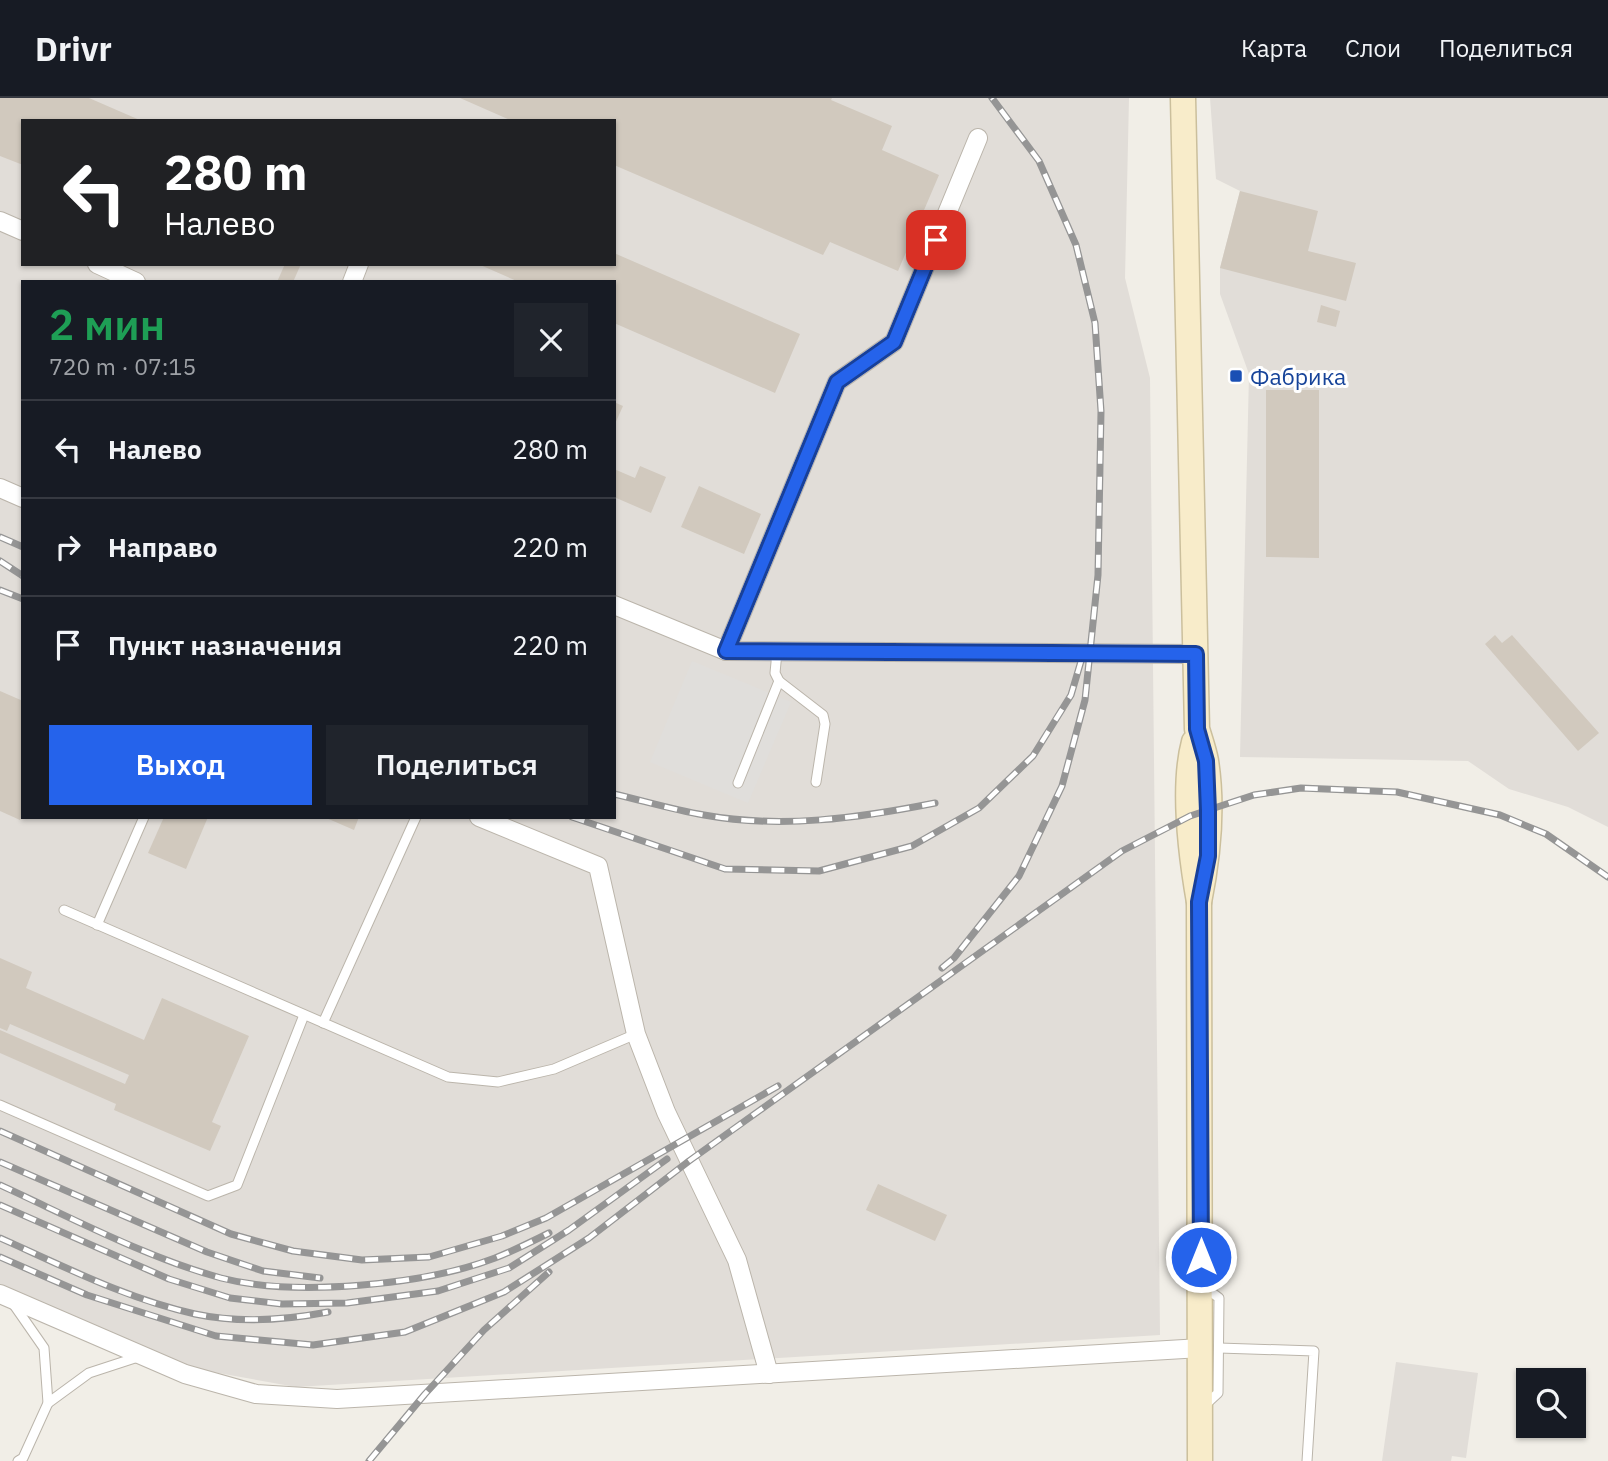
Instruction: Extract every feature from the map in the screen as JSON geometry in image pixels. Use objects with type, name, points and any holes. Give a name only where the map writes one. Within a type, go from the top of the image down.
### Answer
[{"type":"street","points":[[1183,98],[1197,729],[1206,761],[1208,811],[1208,856],[1199,902],[1201,1284],[1210,1348],[1201,1409],[1200,1461]]},
{"type":"street","points":[[726,651],[837,382],[894,342],[978,138]]},
{"type":"street","points":[[0,220],[21,230]]},
{"type":"street","points":[[101,266],[132,280]]},
{"type":"street","points":[[0,488],[21,497]]},
{"type":"street","points":[[616,606],[726,651],[1196,654]]},
{"type":"street","points":[[484,819],[598,866],[636,1034],[666,1112],[737,1260],[769,1374]]},
{"type":"street","points":[[4,1296],[185,1374],[256,1394],[337,1399],[1210,1348]]},
{"type":"lane","points":[[777,652],[775,673],[779,681],[823,715],[816,782]]},
{"type":"lane","points":[[738,783],[779,681]]},
{"type":"lane","points":[[97,925],[143,819]]},
{"type":"lane","points":[[323,1023],[415,819]]},
{"type":"lane","points":[[64,910],[448,1077],[498,1082],[554,1069],[636,1034]]},
{"type":"lane","points":[[0,1105],[208,1196],[237,1185],[304,1015]]},
{"type":"lane","points":[[4,1296],[44,1348],[47,1402],[23,1458],[18,1461]]},
{"type":"lane","points":[[1210,1348],[1314,1351],[1307,1461]]},
{"type":"lane","points":[[47,1402],[89,1373],[143,1355]]},
{"type":"shaded area","points":[[0,98],[1129,98],[1125,278],[1150,378],[1160,1335],[296,1387],[185,1367],[0,1284]]},
{"type":"shaded area","points":[[1210,98],[1608,98],[1608,827],[1568,807],[1509,789],[1468,761],[1240,757],[1249,374],[1220,294],[1220,268],[1240,191],[1216,179]]},
{"type":"shaded area","points":[[692,661],[791,702],[748,803],[650,762]]},
{"type":"shaded area","points":[[1396,1362],[1478,1373],[1466,1458],[1452,1456],[1451,1461],[1382,1461]]},
{"type":"building","points":[[0,98],[89,98],[137,119],[21,119],[21,164],[0,156]]},
{"type":"building","points":[[460,98],[832,98],[831,100],[892,126],[882,150],[939,175],[898,271],[830,242],[823,255],[616,166],[616,119],[507,119]]},
{"type":"building","points":[[1240,191],[1318,211],[1308,251],[1356,263],[1346,301],[1220,268]]},
{"type":"building","points":[[616,254],[800,334],[775,393],[616,324],[616,280],[514,280],[483,266],[616,266]]},
{"type":"building","points":[[284,266],[300,266],[294,280],[278,280]]},
{"type":"building","points":[[1321,305],[1340,311],[1336,327],[1317,322]]},
{"type":"building","points":[[1266,390],[1319,390],[1319,558],[1266,557]]},
{"type":"building","points":[[616,403],[623,406],[616,422]]},
{"type":"building","points":[[640,466],[666,477],[651,513],[616,498],[616,470],[635,478]]},
{"type":"building","points":[[699,486],[761,514],[744,554],[681,527]]},
{"type":"building","points":[[1495,635],[1502,643],[1512,635],[1599,733],[1578,751],[1485,644]]},
{"type":"building","points":[[0,691],[21,700],[21,818],[20,820],[0,811]]},
{"type":"building","points":[[163,819],[207,819],[186,869],[148,853]]},
{"type":"building","points":[[329,819],[358,819],[354,830]]},
{"type":"building","points":[[0,958],[32,972],[26,988],[144,1040],[162,998],[249,1036],[212,1122],[221,1126],[210,1151],[114,1110],[116,1104],[0,1053],[0,1030],[125,1084],[129,1075],[10,1024],[7,1031],[0,1028]]},
{"type":"building","points":[[878,1184],[947,1215],[935,1241],[866,1210]]},
{"type":"railway","points":[[942,968],[954,958],[1019,876],[1062,786],[1085,700],[1098,575],[1101,411],[1095,323],[1076,245],[1039,161],[992,98]]},
{"type":"railway","points":[[0,537],[21,546]]},
{"type":"railway","points":[[0,561],[21,575]]},
{"type":"railway","points":[[0,590],[21,598]]},
{"type":"railway","points":[[578,819],[725,869],[819,871],[912,846],[979,808],[1033,756],[1071,695],[1084,651]]},
{"type":"railway","points":[[0,1257],[87,1295],[216,1336],[313,1345],[405,1332],[504,1292],[589,1238],[689,1161],[1122,851],[1190,816],[1254,795],[1301,788],[1397,792],[1500,815],[1546,834],[1608,877]]},
{"type":"railway","points":[[616,794],[693,813],[762,821],[849,817],[935,803]]},
{"type":"railway","points":[[0,1131],[231,1234],[293,1251],[362,1260],[429,1257],[502,1236],[546,1218],[778,1086]]},
{"type":"railway","points":[[0,1205],[169,1279],[230,1298],[282,1304],[347,1303],[438,1291],[509,1268],[569,1230],[667,1159]]},
{"type":"railway","points":[[0,1162],[207,1252],[263,1271],[320,1278]]},
{"type":"railway","points":[[0,1185],[165,1259],[221,1278],[285,1287],[360,1285],[433,1275],[495,1258],[549,1233]]},
{"type":"railway","points":[[0,1238],[120,1291],[195,1314],[228,1319],[262,1319],[328,1312]]},
{"type":"railway","points":[[369,1461],[425,1394],[484,1330],[549,1272]]},
{"type":"place","name":"Фабрика","points":[[1236,376]]},
{"type":"route","points":[[936,240],[894,342],[837,382],[726,651],[1196,654],[1197,729],[1206,761],[1208,811],[1208,856],[1199,902],[1201,1257]]}]
